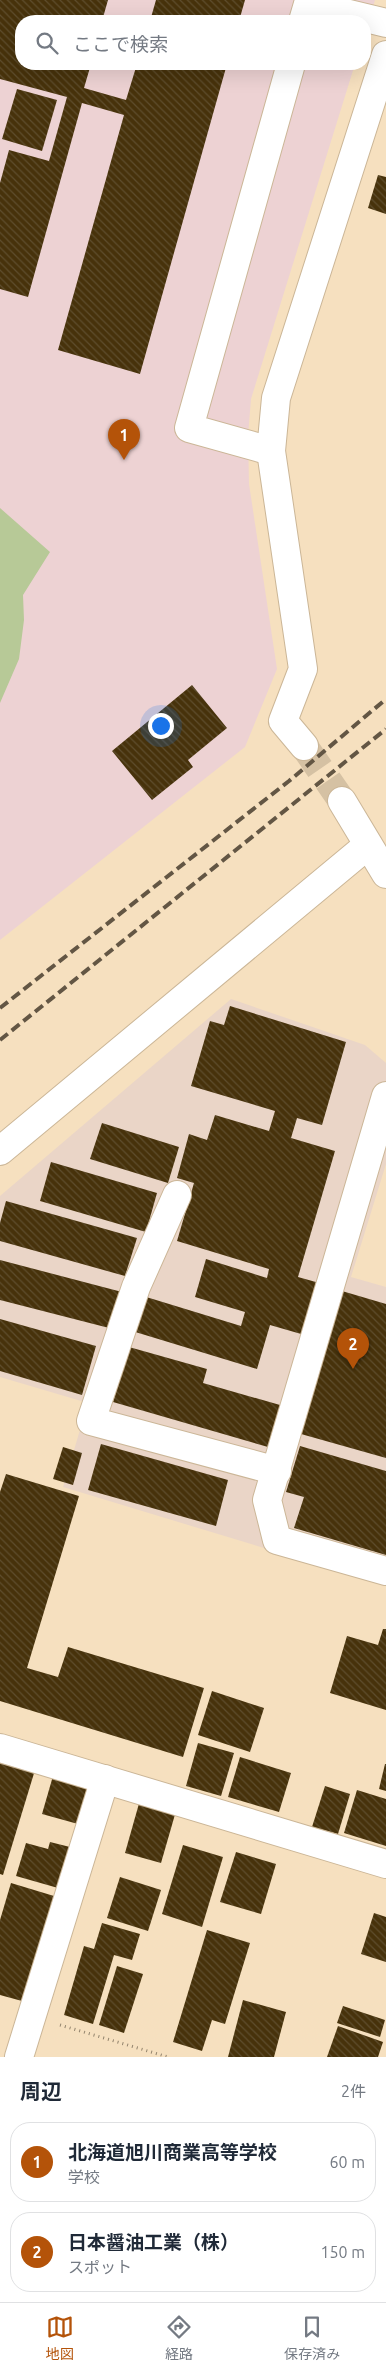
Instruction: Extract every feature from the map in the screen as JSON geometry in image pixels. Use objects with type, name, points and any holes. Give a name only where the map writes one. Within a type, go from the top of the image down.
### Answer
[{"type":"street","points":[[305,15],[308,4],[353,15]]},
{"type":"street","points":[[371,19],[386,23]]},
{"type":"street","points":[[304,746],[283,721],[303,669],[271,451],[276,398],[386,55]]},
{"type":"street","points":[[271,451],[189,428],[289,70]]},
{"type":"street","points":[[342,800],[386,874]]},
{"type":"street","points":[[0,1151],[368,845]]},
{"type":"street","points":[[386,1096],[267,1500],[277,1540],[386,1571]]},
{"type":"street","points":[[177,1195],[136,1287],[91,1421],[277,1471]]},
{"type":"street","points":[[0,1748],[386,1864]]},
{"type":"street","points":[[18,2057],[104,1779]]},
{"type":"path","points":[[56,2024],[168,2057]]},
{"type":"shaded area","points":[[0,0],[375,0],[371,15],[15,15],[15,70],[353,70],[251,399],[248,436],[249,484],[277,669],[245,747],[0,940]]},
{"type":"shaded area","points":[[231,999],[365,1045],[386,1063],[386,1164],[351,1277],[386,1287],[386,1585],[63,1487],[88,1403],[0,1377],[0,1196]]},
{"type":"green space","points":[[0,508],[50,552],[23,595],[24,620],[19,659],[0,703]]},
{"type":"building","points":[[0,0],[108,0],[104,15],[15,15],[15,70],[89,70],[84,88],[126,100],[135,70],[225,70],[140,374],[58,350],[124,115],[82,103],[28,297],[0,289],[0,183],[9,150],[49,161],[67,97],[0,79]]},
{"type":"building","points":[[156,0],[245,0],[241,15],[152,15]]},
{"type":"building","points":[[17,89],[57,100],[42,151],[2,139]]},
{"type":"building","points":[[378,175],[386,177],[386,214],[368,208]]},
{"type":"building","points":[[192,685],[227,728],[188,760],[193,767],[152,800],[112,751]]},
{"type":"building","points":[[230,1006],[346,1042],[322,1125],[297,1118],[291,1138],[335,1151],[298,1277],[323,1284],[308,1336],[270,1325],[257,1369],[132,1331],[143,1296],[241,1326],[245,1312],[195,1297],[206,1259],[267,1278],[269,1269],[177,1241],[194,1183],[177,1178],[189,1134],[207,1140],[215,1115],[269,1131],[275,1111],[191,1086],[210,1021],[224,1025]]},
{"type":"building","points":[[102,1123],[179,1147],[168,1183],[90,1159]]},
{"type":"building","points":[[51,1162],[157,1193],[146,1232],[40,1201]]},
{"type":"building","points":[[6,1201],[137,1238],[125,1276],[0,1241],[0,1223]]},
{"type":"building","points":[[0,1260],[122,1292],[113,1329],[0,1300]]},
{"type":"building","points":[[342,1291],[386,1304],[386,1458],[301,1434]]},
{"type":"building","points":[[0,1319],[96,1346],[82,1395],[0,1371]]},
{"type":"building","points":[[129,1347],[207,1369],[203,1383],[280,1405],[268,1447],[113,1402]]},
{"type":"building","points":[[101,1444],[228,1480],[216,1526],[88,1490]]},
{"type":"building","points":[[300,1446],[386,1471],[386,1555],[294,1528],[304,1497],[286,1492]]},
{"type":"building","points":[[63,1447],[82,1453],[73,1485],[53,1479]]},
{"type":"building","points":[[6,1474],[79,1496],[27,1668],[58,1677],[68,1647],[204,1688],[183,1757],[0,1701],[0,1492]]},
{"type":"building","points":[[383,1629],[386,1629],[386,1710],[330,1693],[347,1636],[378,1645]]},
{"type":"building","points":[[212,1691],[264,1708],[250,1752],[198,1735]]},
{"type":"building","points":[[198,1743],[234,1753],[221,1796],[186,1786]]},
{"type":"building","points":[[240,1757],[291,1773],[279,1812],[228,1797]]},
{"type":"building","points":[[0,1759],[35,1770],[3,1875],[0,1874]]},
{"type":"building","points":[[386,1764],[386,1791],[379,1789]]},
{"type":"building","points":[[53,1776],[89,1787],[78,1824],[42,1814]]},
{"type":"building","points":[[325,1786],[350,1794],[338,1834],[312,1827]]},
{"type":"building","points":[[357,1790],[386,1799],[386,1846],[344,1833]]},
{"type":"building","points":[[140,1800],[176,1811],[161,1863],[125,1853]]},
{"type":"building","points":[[50,1842],[70,1847],[58,1888],[16,1876],[26,1843],[48,1849]]},
{"type":"building","points":[[183,1845],[223,1857],[202,1927],[162,1914]]},
{"type":"building","points":[[236,1852],[276,1864],[261,1914],[220,1902]]},
{"type":"building","points":[[120,1877],[161,1890],[148,1931],[107,1918]]},
{"type":"building","points":[[11,1883],[54,1896],[22,2001],[0,1995],[0,1920]]},
{"type":"building","points":[[374,1913],[386,1917],[386,1962],[361,1954]]},
{"type":"building","points":[[102,1923],[140,1934],[132,1960],[114,1955],[93,2024],[64,2015],[84,1946],[94,1949]]},
{"type":"building","points":[[207,1930],[250,1943],[225,2024],[212,2020],[202,2051],[173,2042]]},
{"type":"building","points":[[117,1966],[143,1974],[124,2033],[99,2025]]},
{"type":"building","points":[[243,2000],[286,2012],[274,2057],[228,2057]]},
{"type":"building","points":[[343,2006],[385,2020],[380,2037],[337,2023]]},
{"type":"building","points":[[338,2026],[383,2042],[378,2057],[327,2057]]},
{"type":"tunnel","points":[[304,746],[342,801]]},
{"type":"railway","points":[[0,1008],[289,781],[386,699]]},
{"type":"railway","points":[[0,1040],[386,729]]},
{"type":"place","name":"北海道旭川商業高等学校","points":[[124,460]]},
{"type":"place","name":"日本醤油工業（株）","points":[[353,1369]]}]
